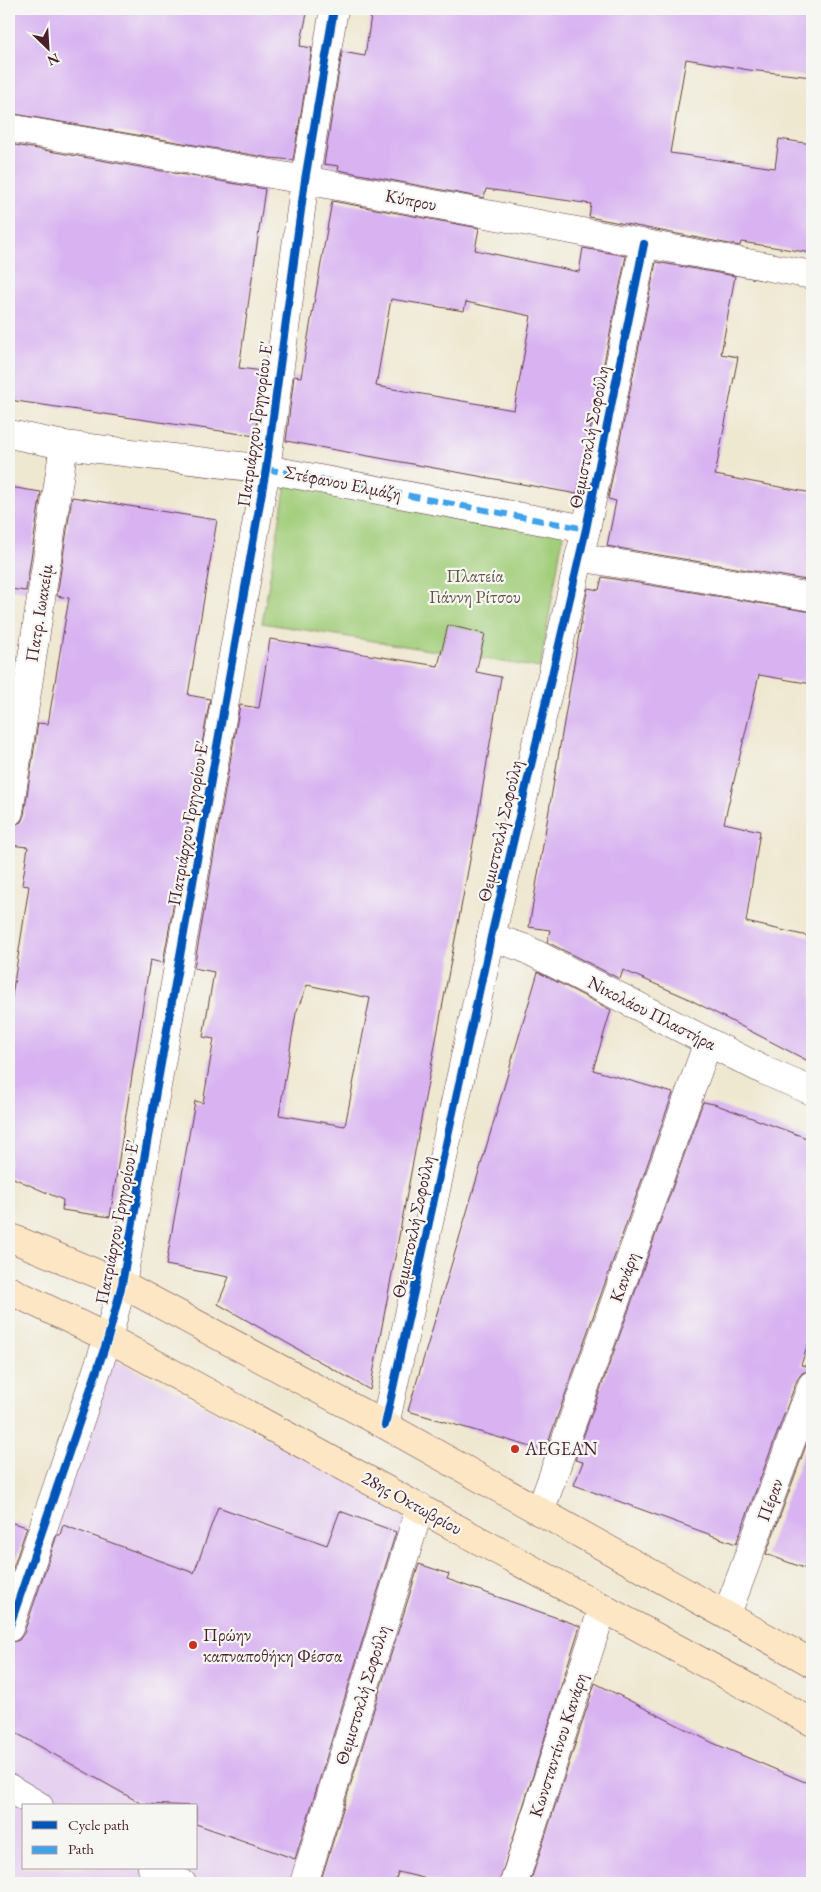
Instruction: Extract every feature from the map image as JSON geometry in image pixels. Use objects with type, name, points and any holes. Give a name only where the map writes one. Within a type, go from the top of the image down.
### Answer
[{"type":"main road","points":[[9,1237],[122,1284],[385,1425],[812,1662]]},
{"type":"main road","name":"28ης Οκτωβρίου","points":[[9,1290],[108,1338],[420,1506],[812,1722]]},
{"type":"street","name":"Πατριάρχου Γρηγορίου Ε'","points":[[9,1628],[108,1338],[122,1284],[266,469],[305,180],[334,9]]},
{"type":"street","name":"Κύπρου","points":[[9,128],[305,180],[812,275]]},
{"type":"street","name":"Θεμιστοκλή Σοφούλη","points":[[385,1425],[491,937],[586,529],[644,244]]},
{"type":"street","name":"Στέφανου Ελμάζη","points":[[9,434],[64,445],[266,469],[586,529]]},
{"type":"street","name":"Πατρ. Ιωακείμ","points":[[9,812],[64,445]]},
{"type":"street","points":[[579,557],[812,597]]},
{"type":"street","name":"Νικολάου Πλαστήρα","points":[[491,937],[524,948],[765,1071],[812,1091]]},
{"type":"street","name":"Κανάρη","points":[[540,1512],[708,1042]]},
{"type":"street","name":"Πέραν","points":[[727,1614],[812,1385]]},
{"type":"street","name":"Θεμιστοκλή Σοφούλη","points":[[304,1883],[420,1506]]},
{"type":"street","name":"Κωνσταντίνου Κανάρη","points":[[514,1883],[603,1608]]},
{"type":"street","points":[[9,1788],[36,1804]]},
{"type":"street","points":[[156,1870],[182,1883]]},
{"type":"shaded area","name":"Πρώην καπναποθήκη Φέσσα","points":[[113,1358],[409,1513],[293,1883],[9,1883],[9,1659]]},
{"type":"green space","name":"Πλατεία Γιάννη Ρίτσου","points":[[286,484],[564,530],[540,668],[262,623]]},
{"type":"building","points":[[9,9],[308,9],[300,46],[312,48],[293,160],[270,158],[9,113]]},
{"type":"building","points":[[372,9],[812,9],[812,77],[749,70],[686,59],[670,153],[775,168],[779,139],[812,144],[812,253],[741,242],[740,246],[589,217],[591,204],[486,189],[484,198],[338,170],[339,166],[324,164],[342,52],[365,56]]},
{"type":"building","points":[[9,144],[265,189],[239,368],[263,371],[255,436],[9,400]]},
{"type":"building","points":[[332,201],[479,228],[475,250],[579,272],[583,248],[626,256],[577,494],[286,441],[294,376],[301,377]],"holes":[[[391,299],[464,311],[466,302],[531,316],[514,410],[376,386]]]},
{"type":"building","points":[[656,262],[735,276],[721,354],[738,357],[715,475],[812,493],[812,581],[607,546],[616,501],[608,499]]},
{"type":"building","points":[[9,487],[41,492],[26,591],[9,589]]},
{"type":"building","points":[[72,497],[217,520],[188,695],[210,699],[163,963],[150,960],[110,1217],[62,1210],[63,1200],[9,1176],[9,1015],[29,886],[22,885],[28,847],[9,845],[9,827],[21,822],[24,815],[38,723],[48,724],[69,598],[57,596]]},
{"type":"building","points":[[602,577],[812,612],[812,684],[759,675],[724,823],[760,831],[746,922],[812,937],[812,1063],[685,997],[623,970],[620,979],[547,942],[550,930],[529,927],[588,588],[599,590]]},
{"type":"building","points":[[448,625],[485,634],[476,672],[501,677],[476,828],[370,1390],[218,1304],[229,1277],[166,1265],[195,1101],[203,1103],[214,1039],[203,1037],[214,972],[194,968],[240,705],[259,708],[270,639],[438,666]],"holes":[[[307,985],[370,998],[345,1126],[279,1115],[296,1013]]]},
{"type":"building","points":[[538,972],[611,1010],[593,1070],[673,1093],[545,1451],[408,1411]]},
{"type":"building","points":[[703,1102],[714,1104],[812,1140],[812,1333],[801,1365],[812,1367],[812,1370],[802,1373],[797,1380],[736,1544],[574,1485],[583,1462],[575,1460]]},
{"type":"building","points":[[812,1429],[812,1571],[766,1554]]},
{"type":"building","name":"Πρώην καπναποθήκη Φέσσα","points":[[218,1507],[327,1545],[340,1511],[396,1532],[295,1859],[198,1825],[198,1804],[142,1804],[9,1729],[9,1643],[19,1640],[24,1633],[57,1535],[60,1535],[63,1525],[194,1573]]},
{"type":"building","points":[[9,1522],[27,1527],[9,1580]]},
{"type":"building","points":[[419,1564],[449,1574],[447,1579],[580,1626],[499,1883],[444,1883],[398,1872],[395,1883],[320,1883]]},
{"type":"building","points":[[595,1683],[713,1743],[812,1785],[812,1883],[530,1883]]},
{"type":"marked path","points":[[266,469],[586,529]]},
{"type":"cycle path","points":[[9,1628],[108,1338],[122,1284],[266,469],[305,180],[334,9]]},
{"type":"cycle path","points":[[385,1425],[491,937],[586,529],[644,244]]},
{"type":"place","name":"AEGEAN","points":[[515,1449]]},
{"type":"place","name":"Πρώην καπναποθήκη Φέσσα","points":[[193,1645]]}]
